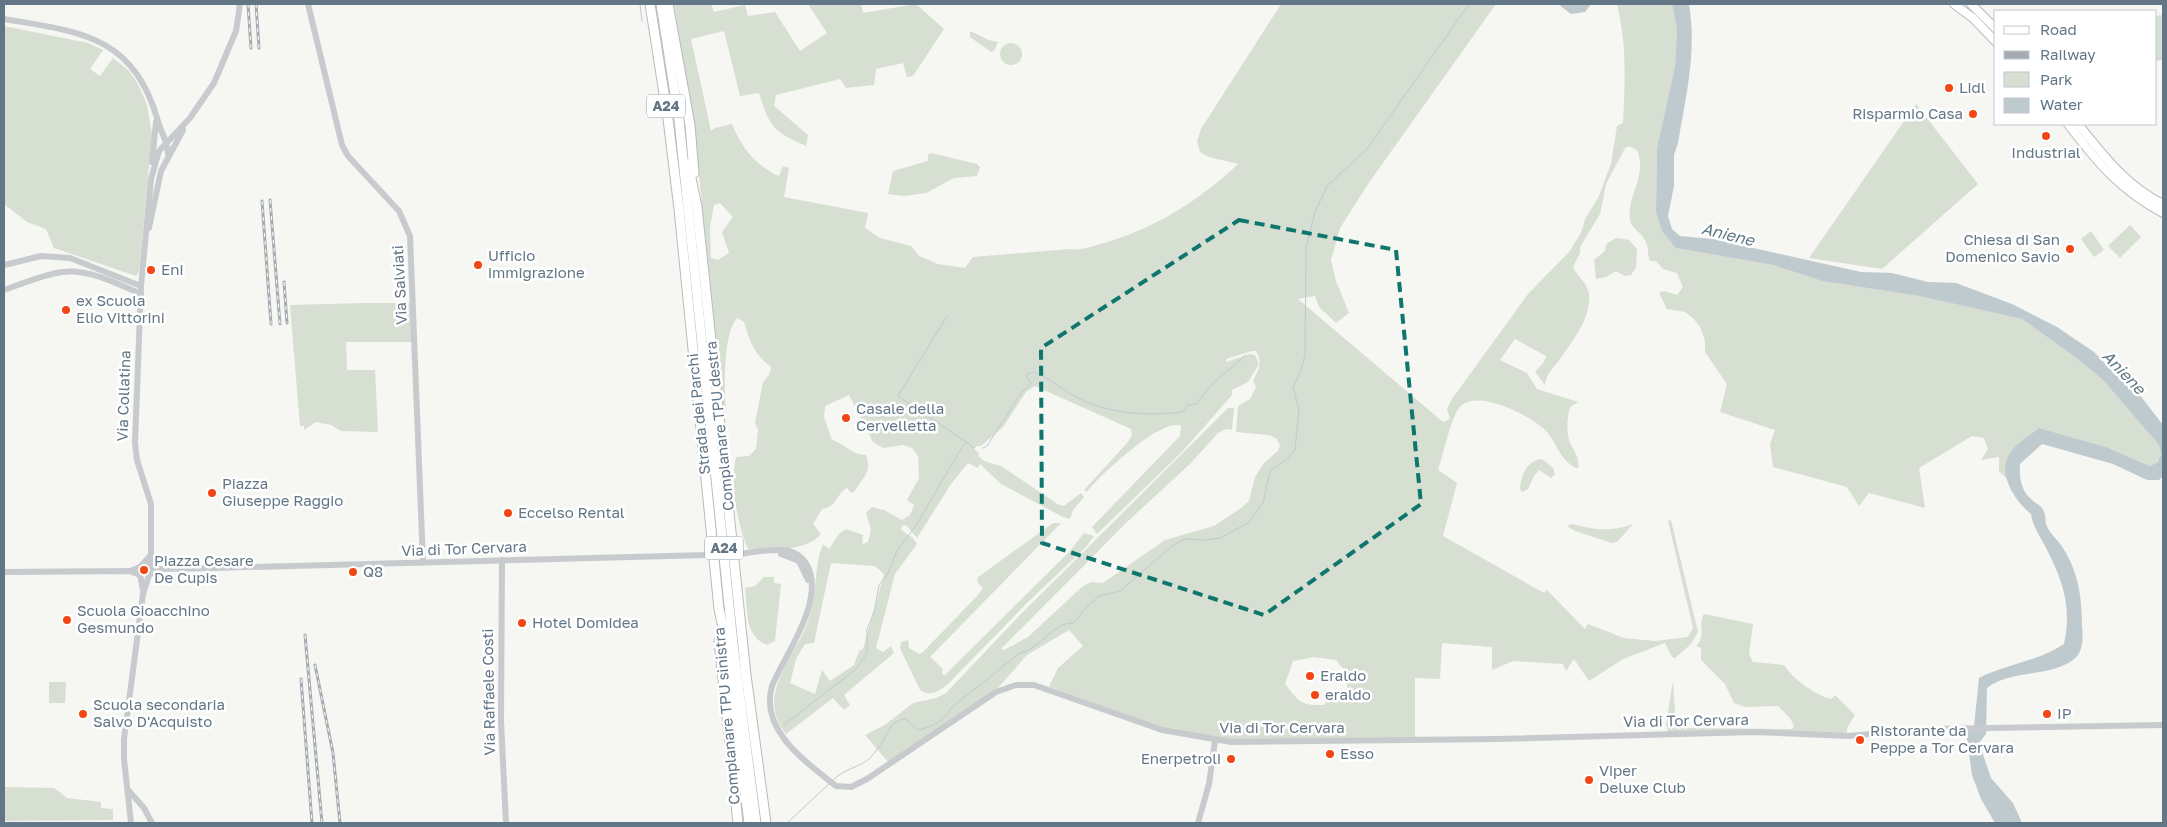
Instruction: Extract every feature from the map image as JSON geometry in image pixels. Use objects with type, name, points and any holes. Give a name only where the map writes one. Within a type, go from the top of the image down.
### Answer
[{"type":"highway","name":"Strada dei Parchi","points":[[650,4],[668,119],[688,208]]},
{"type":"highway","name":"Strada dei Parchi","points":[[661,4],[679,120],[688,208],[693,364],[690,376],[687,378],[696,388],[719,609],[749,823]]},
{"type":"highway","points":[[668,4],[690,125],[695,196]]},
{"type":"highway","name":"Complanare TPU destra","points":[[679,120],[695,196],[688,208],[704,272],[747,683],[762,801],[768,823]]},
{"type":"highway","name":"Strada dei Parchi","points":[[689,274],[756,823]]},
{"type":"highway","name":"Complanare TPU sinistra","points":[[719,609],[718,627],[737,821]]},
{"type":"main road","points":[[1954,4],[1973,18],[1994,40]]},
{"type":"main road","points":[[1972,5],[1994,27]]},
{"type":"main road","points":[[2069,125],[2112,178],[2134,196],[2163,213]]},
{"type":"main road","points":[[2079,125],[2125,179],[2163,204]]},
{"type":"street","name":"Via Collatina","points":[[146,236],[160,174],[168,154],[190,118],[209,92],[236,31],[240,4]]},
{"type":"street","name":"Via Salviati","points":[[308,4],[343,149],[399,211],[410,236],[423,562]]},
{"type":"street","points":[[4,19],[80,33],[110,47],[123,57],[136,74],[156,116],[166,142],[168,154]]},
{"type":"street","points":[[156,116],[165,131],[174,134]]},
{"type":"street","points":[[151,179],[156,116]]},
{"type":"street","name":"Via Collatina","points":[[145,570],[151,562],[151,504],[138,462],[135,443],[141,286],[151,179],[158,154],[166,142],[190,118]]},
{"type":"street","points":[[4,265],[41,256],[70,258],[141,286]]},
{"type":"street","points":[[4,290],[62,272],[78,272],[109,281],[141,294]]},
{"type":"street","name":"Via di Tor Cervara","points":[[145,570],[770,552],[792,557],[799,561],[807,576],[810,593],[806,618],[774,681],[770,704],[774,722],[795,752],[836,786],[848,788],[861,783],[1000,690],[1016,685],[1032,684],[1162,730],[1215,741],[1496,739],[1754,732],[1848,736],[1964,729],[2163,724]]},
{"type":"street","name":"Via Raffaele Costi","points":[[502,560],[501,721],[506,823]]},
{"type":"street","points":[[4,572],[145,570],[124,743],[131,823]]},
{"type":"street","points":[[1198,823],[1209,784],[1215,741]]},
{"type":"street","points":[[128,790],[144,808],[152,823]]},
{"type":"highlighted area","points":[[1239,220],[1396,250],[1421,504],[1264,615],[1042,543],[1041,348]]},
{"type":"green space","points":[[674,4],[711,4],[714,12],[745,5],[748,16],[775,12],[800,51],[827,33],[808,4],[861,4],[863,13],[916,4],[944,29],[913,76],[907,77],[903,63],[876,69],[874,85],[846,88],[840,79],[776,95],[774,106],[808,135],[806,146],[786,136],[774,127],[766,114],[759,93],[740,96],[724,31],[691,39],[711,131],[715,128],[732,124],[750,155],[763,167],[779,176],[783,166],[789,168],[784,197],[868,213],[865,228],[880,238],[911,246],[919,256],[938,264],[965,268],[973,257],[1083,249],[1123,237],[1176,212],[1208,190],[1238,164],[1209,157],[1200,152],[1197,141],[1201,129],[1281,4],[1496,4],[1368,184],[1340,228],[1331,260],[1336,281],[1349,313],[1336,323],[1319,307],[1315,296],[1298,299],[1443,422],[1450,419],[1447,409],[1452,399],[1528,294],[1569,252],[1581,233],[1585,219],[1598,198],[1611,164],[1617,126],[1623,123],[1624,49],[1617,4],[1672,4],[1677,29],[1675,66],[1657,148],[1656,211],[1676,248],[1773,265],[1822,281],[1919,296],[2022,319],[2075,357],[2103,380],[2159,445],[2161,454],[2158,462],[2150,466],[2106,447],[2039,428],[2019,444],[2010,456],[2008,463],[2009,481],[1999,471],[1999,457],[1981,460],[1988,449],[1984,438],[1972,436],[1919,468],[1925,508],[1869,493],[1859,506],[1847,487],[1773,467],[1770,444],[1775,430],[1720,412],[1727,384],[1705,352],[1705,341],[1700,327],[1685,312],[1667,309],[1659,293],[1664,291],[1677,295],[1683,287],[1677,273],[1663,269],[1656,261],[1650,261],[1645,239],[1631,223],[1631,203],[1639,178],[1640,160],[1637,150],[1629,146],[1625,148],[1606,184],[1600,214],[1580,247],[1580,253],[1573,267],[1589,293],[1588,310],[1576,336],[1549,374],[1545,385],[1535,372],[1544,362],[1546,356],[1515,339],[1500,360],[1527,373],[1537,389],[1578,402],[1570,407],[1567,425],[1570,443],[1578,458],[1578,469],[1562,456],[1549,434],[1537,423],[1502,405],[1477,400],[1467,402],[1459,408],[1453,420],[1438,470],[1457,483],[1443,536],[1544,593],[1547,590],[1585,629],[1588,624],[1624,638],[1655,641],[1688,637],[1693,628],[1668,521],[1671,520],[1698,632],[1691,644],[1675,658],[1672,657],[1665,643],[1623,659],[1589,681],[1574,659],[1566,671],[1563,664],[1513,661],[1492,670],[1492,647],[1442,643],[1440,679],[1415,678],[1415,737],[1231,740],[1159,727],[1049,687],[1058,668],[1083,646],[1069,630],[1027,655],[998,688],[888,762],[865,735],[885,725],[913,703],[936,698],[946,693],[1021,614],[1228,408],[1234,408],[1232,430],[1226,429],[1218,433],[1191,463],[1127,522],[1001,649],[1004,650],[1028,637],[1082,587],[1091,582],[1103,583],[1165,540],[1214,526],[1249,501],[1255,477],[1264,463],[1278,451],[1280,445],[1276,438],[1268,435],[1236,432],[1238,406],[1250,399],[1256,387],[1253,381],[1259,364],[1248,382],[1232,390],[1232,395],[1182,452],[1097,534],[1092,527],[1180,436],[1181,426],[1172,426],[1160,430],[1146,439],[1117,462],[1087,492],[1084,490],[1128,442],[1132,435],[1131,429],[1035,386],[1026,392],[1003,427],[981,446],[977,446],[974,449],[979,453],[978,456],[986,462],[1001,466],[1059,505],[1064,506],[1081,493],[1084,497],[1073,510],[1070,519],[1001,484],[980,464],[978,468],[968,463],[951,484],[917,538],[906,525],[902,526],[901,530],[913,538],[917,544],[895,574],[876,648],[883,652],[891,646],[894,653],[844,695],[850,705],[844,710],[833,698],[786,734],[777,719],[774,704],[776,689],[810,615],[823,544],[829,549],[839,534],[846,529],[863,535],[862,544],[868,542],[871,530],[866,513],[872,507],[884,510],[902,520],[910,515],[914,505],[907,500],[919,478],[918,456],[912,448],[903,445],[883,448],[873,442],[849,395],[825,406],[824,417],[832,440],[857,454],[866,455],[868,465],[866,474],[854,492],[851,493],[847,488],[831,506],[822,509],[813,524],[821,534],[814,540],[797,547],[748,549],[736,504],[734,468],[736,457],[749,456],[756,449],[758,430],[755,423],[763,382],[769,375],[771,367],[757,352],[751,342],[744,322],[737,318],[727,344],[725,376],[726,412],[724,421],[694,126]],"holes":[[[720,203],[733,217],[722,232],[729,253],[718,260],[711,258],[710,227],[714,205]],[[1256,351],[1259,364],[1255,355],[1250,354],[1226,362],[1226,359]],[[831,563],[875,566],[884,574],[863,649],[859,651],[854,665],[830,681],[822,670],[815,694],[790,683],[796,659],[805,644],[814,643]],[[1314,657],[1336,660],[1347,674],[1347,690],[1333,692],[1324,705],[1310,705],[1301,701],[1285,684],[1293,661]]]},
{"type":"green space","points":[[2163,15],[2163,60],[2157,61],[2157,16]]},
{"type":"green space","points":[[4,26],[88,43],[103,50],[90,69],[100,76],[113,58],[129,71],[138,84],[147,105],[152,134],[139,272],[136,276],[54,248],[46,229],[27,222],[4,204]]},
{"type":"green space","points":[[970,31],[998,42],[994,51],[991,52],[970,37]]},
{"type":"green space","points":[[1011,43],[1019,46],[1022,54],[1019,62],[1011,65],[1003,62],[1000,54],[1003,46]]},
{"type":"green space","points":[[1916,104],[1978,184],[1882,269],[1809,258]]},
{"type":"green space","points":[[931,153],[977,164],[980,167],[977,176],[954,178],[926,193],[904,196],[888,194],[893,171],[928,161],[928,155]]},
{"type":"green space","points":[[2130,225],[2141,237],[2120,258],[2108,246]]},
{"type":"green space","points":[[2091,231],[2104,250],[2094,257],[2081,239]]},
{"type":"green space","points":[[1616,238],[1629,240],[1637,249],[1636,267],[1631,275],[1625,276],[1616,271],[1606,277],[1596,279],[1594,260],[1605,251],[1606,244]]},
{"type":"green space","points":[[411,303],[413,342],[346,342],[347,370],[375,370],[378,432],[341,431],[331,425],[316,422],[304,430],[304,426],[300,426],[290,305]]},
{"type":"green space","points":[[1542,459],[1553,468],[1555,474],[1551,478],[1539,470],[1528,489],[1522,492],[1520,489],[1523,473],[1532,462]]},
{"type":"green space","points":[[1053,523],[1061,523],[930,657],[943,669],[942,674],[945,675],[1070,551],[1084,533],[1094,536],[1086,547],[1028,602],[949,683],[931,693],[920,690],[900,648],[901,642],[908,640],[909,648],[919,654],[922,653],[978,595],[983,588],[978,583],[977,578]]},
{"type":"green space","points":[[1572,524],[1603,529],[1633,524],[1617,542],[1612,543],[1575,531],[1567,526]]},
{"type":"green space","points":[[764,577],[774,577],[774,583],[781,584],[775,641],[767,645],[754,635],[751,629],[748,621],[745,588],[755,586]]},
{"type":"green space","points":[[1704,614],[1753,624],[1749,654],[1753,662],[1784,665],[1805,686],[1831,699],[1835,695],[1855,715],[1847,728],[1847,734],[1668,732],[1666,724],[1673,681],[1676,728],[1792,729],[1794,726],[1790,718],[1778,706],[1745,707],[1734,703],[1725,684],[1701,660],[1701,648],[1696,646],[1702,634],[1701,622]]},
{"type":"green space","points":[[49,682],[66,682],[65,703],[49,703]]},
{"type":"green space","points":[[4,787],[54,788],[67,798],[101,802],[101,808],[113,809],[113,820],[4,821]]},
{"type":"water","points":[[1558,4],[1591,4],[1585,12],[1571,14]]},
{"type":"water","points":[[1672,4],[1689,4],[1692,39],[1690,74],[1678,143],[1674,155],[1674,186],[1668,216],[1672,229],[1680,236],[1713,239],[1861,272],[1892,273],[1928,282],[1956,283],[2012,304],[2057,327],[2094,352],[2117,376],[2139,394],[2163,425],[2163,476],[2159,480],[2147,480],[2113,464],[2042,444],[2020,464],[2020,478],[2025,492],[2043,510],[2047,527],[2067,554],[2075,574],[2081,604],[2083,634],[2081,649],[2077,657],[2063,666],[2007,678],[1987,688],[1986,734],[1979,743],[1991,778],[2013,803],[2022,823],[1995,823],[1981,799],[1972,775],[1966,732],[1974,726],[1979,678],[2044,655],[2064,644],[2067,618],[2064,595],[2057,572],[2035,527],[2031,514],[2014,495],[2010,487],[2005,471],[2006,462],[2015,447],[2039,428],[2106,447],[2150,466],[2158,462],[2161,454],[2159,445],[2103,380],[2075,357],[2022,319],[1919,296],[1822,281],[1773,265],[1676,248],[1662,231],[1656,212],[1657,148],[1675,66],[1677,29]]},
{"type":"waterway","points":[[640,4],[642,21]]},
{"type":"waterway","points":[[833,780],[870,758],[897,721],[905,719],[918,730],[938,723],[951,708],[1020,653],[1035,646],[1059,627],[1074,623],[1099,596],[1120,591],[1173,545],[1185,539],[1205,540],[1220,538],[1248,523],[1263,503],[1270,471],[1287,459],[1295,450],[1299,409],[1293,388],[1305,355],[1306,247],[1315,212],[1327,186],[1367,149],[1469,4]]},
{"type":"waterway","points":[[947,316],[898,396],[966,442]]},
{"type":"waterway","points":[[983,448],[987,446],[1021,393],[1031,384],[1026,375],[1033,372],[1080,399],[1104,408],[1143,414],[1170,413],[1182,412],[1188,405],[1196,404],[1211,385],[1246,355]]},
{"type":"waterway","points":[[784,725],[856,669],[867,653],[867,629],[874,612],[879,585],[887,575],[897,551],[917,524],[962,447],[966,442],[974,448]]},
{"type":"waterway","points":[[787,823],[829,784]]},
{"type":"railway","points":[[248,4],[251,48]]},
{"type":"railway","points":[[256,4],[259,48]]},
{"type":"railway","points":[[270,200],[280,324]]},
{"type":"railway","points":[[262,201],[271,324]]},
{"type":"railway","points":[[284,282],[287,323]]},
{"type":"railway","points":[[305,635],[322,823]]},
{"type":"railway","points":[[315,665],[333,753],[340,823]]},
{"type":"railway","points":[[301,679],[312,823]]},
{"type":"place","name":"Lidl","points":[[1949,88]]},
{"type":"place","name":"Risparmio Casa","points":[[1973,114]]},
{"type":"place","name":"Industrial","points":[[2046,136]]},
{"type":"place","name":"Chiesa di San Domenico Savio","points":[[2070,249]]},
{"type":"place","name":"Ufficio immigrazione","points":[[478,265]]},
{"type":"place","name":"Eni","points":[[151,270]]},
{"type":"place","name":"ex Scuola Elio Vittorini","points":[[66,310]]},
{"type":"place","name":"Casale della Cervelletta","points":[[846,418]]},
{"type":"place","name":"Piazza Giuseppe Raggio","points":[[212,493]]},
{"type":"place","name":"Eccelso Rental","points":[[508,513]]},
{"type":"place","name":"Piazza Cesare De Cupis","points":[[144,570]]},
{"type":"place","name":"Q8","points":[[353,572]]},
{"type":"place","name":"Scuola Gioacchino Gesmundo","points":[[67,620]]},
{"type":"place","name":"Hotel Domidea","points":[[522,623]]},
{"type":"place","name":"Eraldo","points":[[1310,676]]},
{"type":"place","name":"eraldo","points":[[1315,695]]},
{"type":"place","name":"Scuola secondaria Salvo D'Acquisto","points":[[83,714]]},
{"type":"place","name":"IP","points":[[2047,714]]},
{"type":"place","name":"Ristorante da Peppe a Tor Cervara","points":[[1860,740]]},
{"type":"place","name":"Esso","points":[[1330,754]]},
{"type":"place","name":"Enerpetroli","points":[[1231,759]]},
{"type":"place","name":"Viper Deluxe Club","points":[[1589,780]]},
{"type":"water label","name":"Aniene","points":[[1728,234]]},
{"type":"water label","name":"Aniene","points":[[2124,372]]}]
